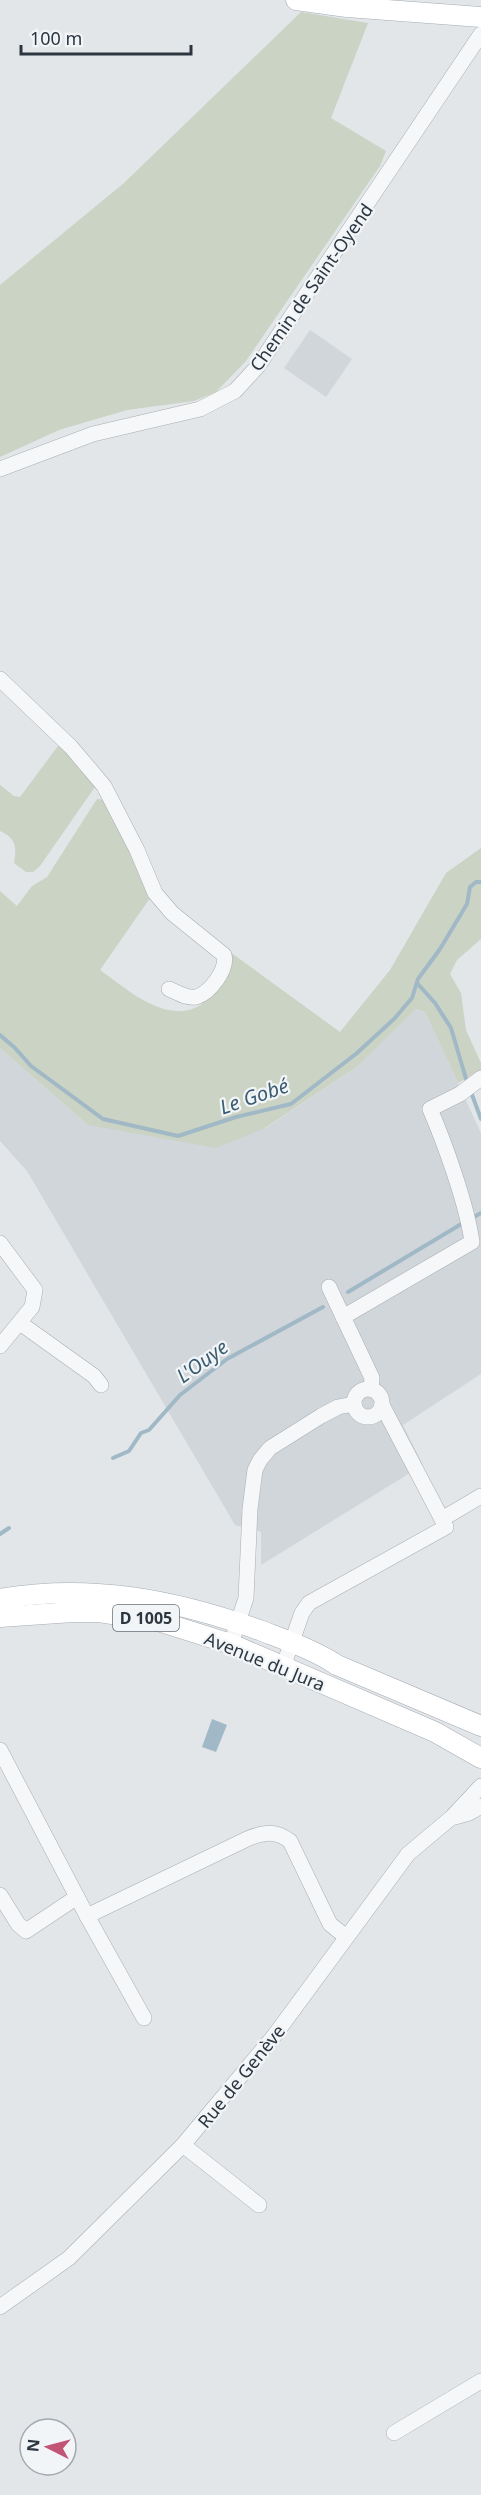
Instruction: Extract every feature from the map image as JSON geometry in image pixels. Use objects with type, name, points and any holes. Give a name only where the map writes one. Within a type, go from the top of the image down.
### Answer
[{"type":"main road","points":[[296,0],[347,7],[481,17]]},
{"type":"main road","name":"Avenue du Jura","points":[[0,1599],[44,1593],[103,1593],[161,1601],[239,1623],[292,1642],[337,1665],[481,1726]]},
{"type":"main road","name":"Avenue du Jura","points":[[0,1617],[73,1612],[132,1616],[158,1621],[231,1644],[435,1732],[481,1758]]},
{"type":"street","name":"Chemin de Saint-Oyend","points":[[0,469],[93,434],[200,409],[224,398],[244,382],[258,366],[386,179],[420,123],[481,34]]},
{"type":"street","points":[[0,679],[71,747],[104,786],[137,850],[155,893],[172,913],[224,955],[224,968],[211,986],[197,996],[187,996],[168,988]]},
{"type":"street","points":[[343,1317],[472,1242],[468,1222],[430,1109],[460,1094],[478,1081]]},
{"type":"street","points":[[0,1243],[35,1290],[33,1307],[0,1346]]},
{"type":"street","points":[[329,1287],[372,1378],[371,1389]]},
{"type":"street","points":[[20,1323],[94,1376],[101,1385]]},
{"type":"street","points":[[382,1405],[378,1414],[366,1418],[356,1411],[354,1404],[357,1393],[366,1389],[371,1389],[381,1396],[382,1405],[444,1523]]},
{"type":"street","points":[[231,1644],[247,1590],[250,1509],[255,1470],[260,1460],[270,1448],[321,1416],[338,1407],[354,1404]]},
{"type":"street","points":[[283,1667],[302,1613],[309,1604],[444,1523],[481,1496]]},
{"type":"street","points":[[0,1750],[87,1916],[144,2018]]},
{"type":"street","name":"Rue de Genève","points":[[0,2307],[69,2258],[183,2145],[264,2049],[408,1854],[452,1817],[481,1786]]},
{"type":"street","name":"Rue de Genève","points":[[452,1817],[469,1813],[481,1806]]},
{"type":"street","points":[[87,1916],[247,1839],[271,1832],[279,1833],[290,1841],[330,1924],[346,1937]]},
{"type":"street","points":[[0,1895],[18,1924],[26,1931],[77,1897]]},
{"type":"street","points":[[183,2145],[259,2205]]},
{"type":"street","points":[[394,2433],[481,2380]]},
{"type":"shaded area","points":[[310,330],[352,359],[326,397],[284,368]]},
{"type":"shaded area","points":[[416,1009],[425,1012],[481,1133],[481,1374],[403,1425],[423,1465],[261,1565],[261,1532],[235,1525],[27,1171],[0,1141],[0,1048],[88,1125],[266,1128],[358,1066]]},
{"type":"green space","points":[[301,12],[368,23],[331,118],[386,151],[380,166],[246,361],[216,392],[194,401],[127,410],[59,430],[0,457],[0,285],[124,183]]},
{"type":"green space","points":[[61,742],[97,784],[40,866],[33,872],[26,872],[14,863],[15,848],[12,840],[0,831],[0,785],[14,796],[20,797]]},
{"type":"green space","points":[[97,799],[107,800],[150,898],[100,970],[148,1003],[176,1011],[189,1010],[202,1004],[226,949],[340,1032],[390,970],[446,873],[481,848],[481,939],[457,960],[450,974],[461,993],[466,1030],[481,1063],[481,1070],[458,1083],[425,1012],[416,1009],[358,1066],[265,1128],[216,1148],[88,1125],[0,1048],[0,891],[17,906],[32,886],[47,877]]},
{"type":"water","points":[[212,1719],[227,1725],[216,1752],[202,1747]]},
{"type":"waterway","name":"Le Gobé","points":[[0,1035],[31,1066],[103,1119],[178,1136],[236,1117],[291,1104],[357,1053],[394,1019],[412,998],[418,979],[440,949],[467,904],[470,887],[476,882],[481,882]]},
{"type":"waterway","points":[[417,983],[435,1003],[451,1028],[467,1082]]},
{"type":"waterway","points":[[471,1092],[481,1119]]},
{"type":"waterway","name":"L'Ouye","points":[[472,1218],[481,1213]]},
{"type":"waterway","name":"L'Ouye","points":[[348,1292],[463,1223]]},
{"type":"waterway","name":"L'Ouye","points":[[113,1458],[129,1451],[141,1433],[149,1430],[180,1395],[227,1359],[323,1307]]},
{"type":"waterway","name":"L'Ouye","points":[[0,1534],[9,1528]]}]
